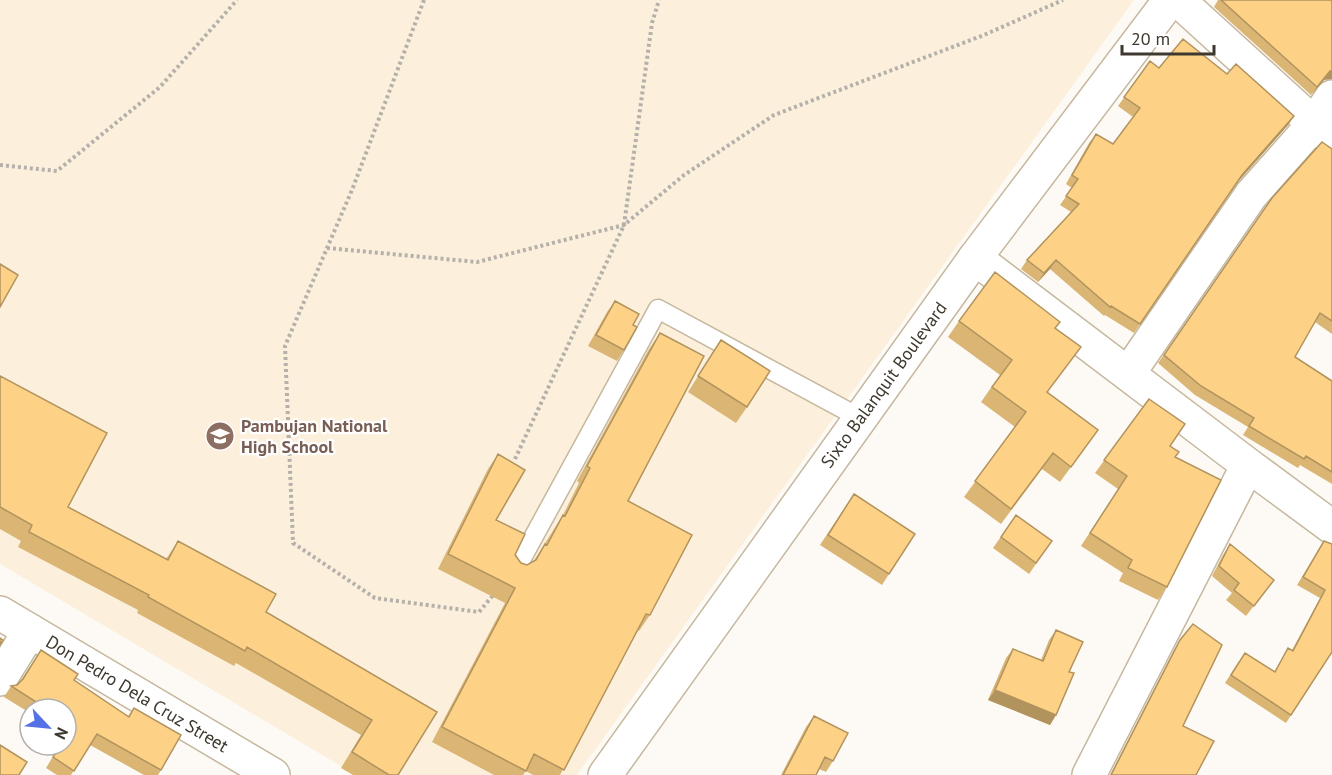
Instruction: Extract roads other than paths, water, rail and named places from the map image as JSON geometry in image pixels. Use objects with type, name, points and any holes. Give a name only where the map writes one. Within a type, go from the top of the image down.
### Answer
[{"type":"street","name":"Sixto Balanquit Boulevard","points":[[604,775],[975,258],[1170,0]]},
{"type":"street","points":[[1178,0],[1323,132]]},
{"type":"street","points":[[1128,374],[1251,195],[1323,132],[1332,98]]},
{"type":"street","points":[[975,258],[1332,527]]},
{"type":"street","points":[[1089,775],[1248,465]]},
{"type":"street","name":"Don Pedro Dela Cruz Street","points":[[0,613],[273,775]]},
{"type":"street","points":[[0,679],[30,631]]},
{"type":"lane","points":[[516,569],[658,309],[860,418]]},
{"type":"place","name":"Pambujan National High School","points":[[220,436]]}]
